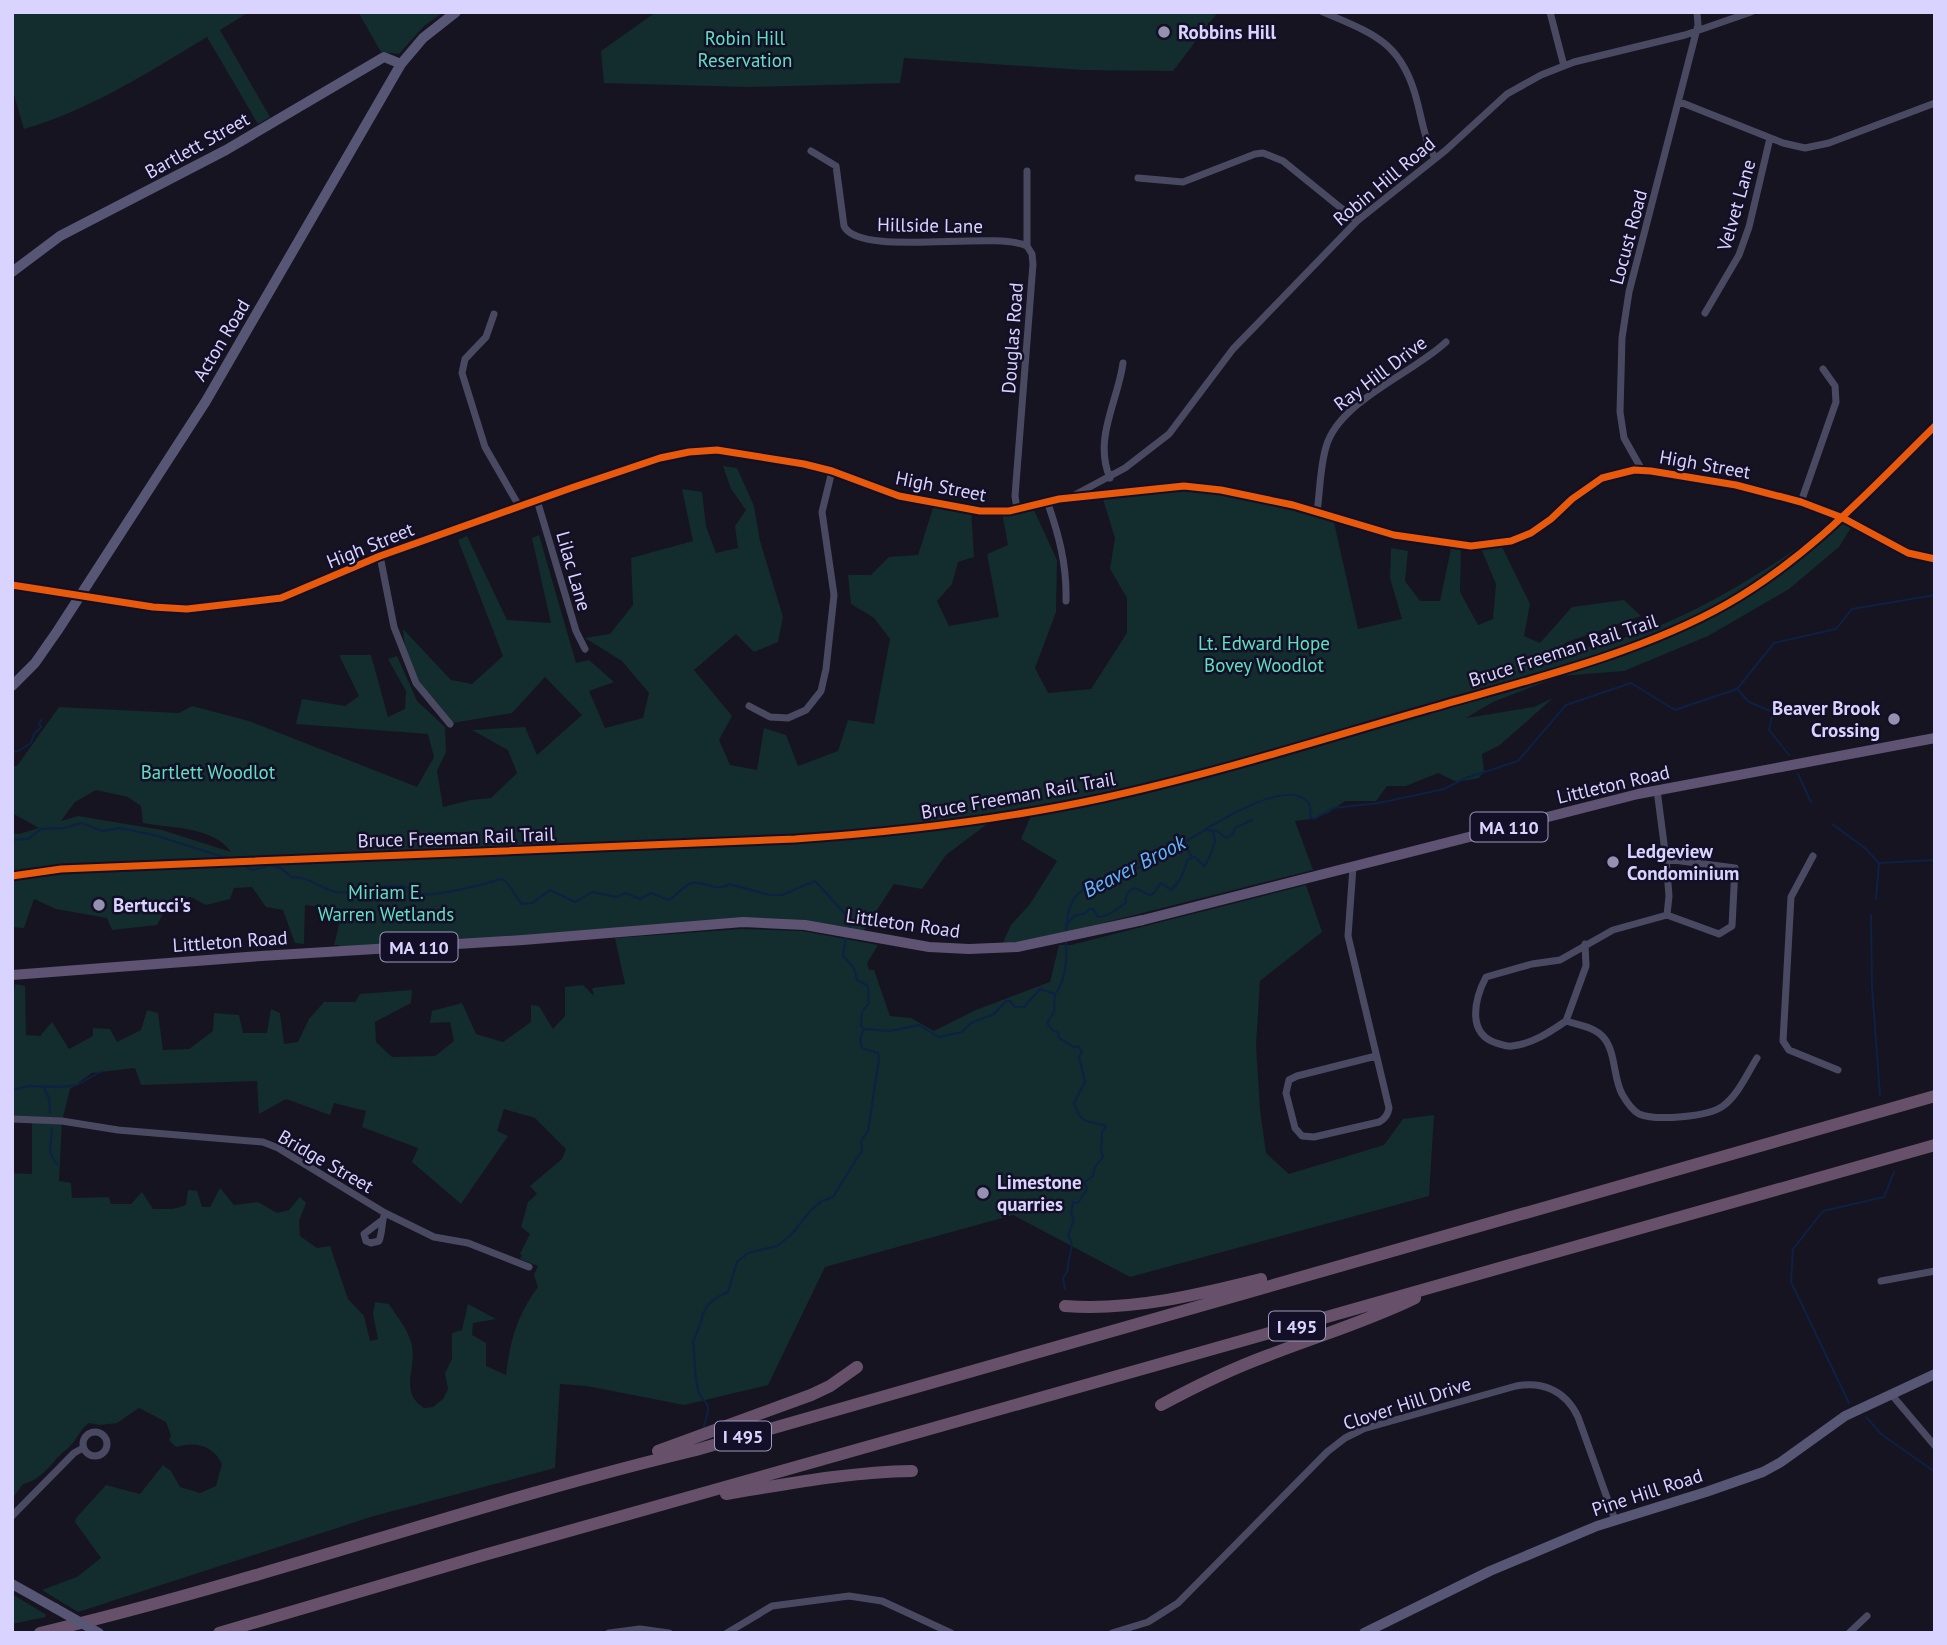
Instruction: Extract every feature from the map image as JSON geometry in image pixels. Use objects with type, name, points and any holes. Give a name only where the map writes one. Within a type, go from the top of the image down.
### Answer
[{"type":"highway","name":"I 495","points":[[40,1633],[206,1588],[572,1481],[695,1450],[1935,1096]]},
{"type":"highway","name":"I 495","points":[[219,1633],[1935,1145]]},
{"type":"highway","points":[[1065,1306],[1104,1307],[1157,1302],[1391,1251]]},
{"type":"highway","points":[[1161,1405],[1210,1378],[1394,1308],[1445,1283]]},
{"type":"highway","points":[[572,1481],[693,1440],[811,1395],[830,1386],[856,1367]]},
{"type":"highway","points":[[660,1506],[812,1479],[871,1472],[912,1471]]},
{"type":"main road","name":"Littleton Road","points":[[12,975],[523,940],[721,923],[783,923],[944,948],[1000,949],[1086,933],[1657,790],[1935,738]]},
{"type":"street","name":"Acton Road","points":[[12,686],[35,663],[206,401],[401,64],[423,38],[456,12]]},
{"type":"street","points":[[1323,12],[1370,33],[1394,51],[1412,84],[1424,131],[1435,158]]},
{"type":"street","points":[[1550,12],[1564,66]]},
{"type":"street","name":"Locust Road","points":[[1642,470],[1622,430],[1620,402],[1623,327],[1635,270],[1697,31],[1698,12]]},
{"type":"street","name":"Robin Hill Road","points":[[1070,498],[1110,478],[1156,445],[1175,427],[1233,349],[1357,221],[1435,158],[1507,94],[1564,66],[1697,31],[1751,12]]},
{"type":"street","name":"Bartlett Street","points":[[12,272],[60,236],[226,150],[384,57],[401,64]]},
{"type":"street","points":[[1680,102],[1798,147],[1814,147],[1935,103]]},
{"type":"street","name":"Velvet Lane","points":[[1704,313],[1739,255],[1749,227],[1770,138]]},
{"type":"street","name":"Hillside Lane","points":[[811,151],[835,166],[844,226],[846,231],[855,237],[915,242],[1012,242],[1027,246]]},
{"type":"street","points":[[1138,178],[1183,183],[1255,154],[1270,154],[1283,161],[1357,221]]},
{"type":"street","name":"Douglas Road","points":[[1017,509],[1015,496],[1033,264],[1032,254],[1027,246],[1027,171]]},
{"type":"street","points":[[494,314],[486,337],[465,359],[462,373],[485,447],[519,506]]},
{"type":"street","name":"Ray Hill Drive","points":[[1317,512],[1325,448],[1334,428],[1346,414],[1446,342]]},
{"type":"street","points":[[1110,478],[1104,452],[1105,432],[1123,363]]},
{"type":"street","points":[[1801,502],[1836,402],[1835,386],[1823,369]]},
{"type":"street","name":"High Street","points":[[12,585],[153,607],[187,609],[281,598],[380,556],[519,506],[660,458],[703,450],[758,455],[832,471],[909,498],[988,511],[1017,509],[1070,498],[1184,486],[1247,495],[1317,512],[1395,536],[1461,545],[1490,545],[1521,537],[1542,526],[1594,482],[1616,473],[1642,470],[1737,485],[1801,502],[1843,518],[1909,553],[1935,559]]},
{"type":"street","points":[[749,706],[770,717],[788,718],[806,710],[821,691],[834,595],[822,512],[832,471]]},
{"type":"street","name":"Lilac Lane","points":[[537,500],[576,631],[585,649]]},
{"type":"street","points":[[1047,501],[1066,565],[1066,601]]},
{"type":"street","points":[[380,556],[394,627],[416,683],[450,724]]},
{"type":"street","points":[[1657,790],[1669,896],[1667,915]]},
{"type":"street","points":[[1813,856],[1791,897],[1783,1041],[1789,1050],[1838,1070]]},
{"type":"street","points":[[1586,944],[1586,966],[1566,1020],[1548,1034],[1509,1047],[1486,1039],[1475,1017],[1477,994],[1486,977],[1532,964],[1560,960],[1586,944],[1613,930],[1667,915],[1719,934],[1732,926],[1735,868],[1666,859]]},
{"type":"street","points":[[1353,867],[1348,936],[1389,1108],[1385,1118],[1379,1122],[1307,1138],[1299,1133],[1295,1128],[1286,1093],[1289,1080],[1376,1056]]},
{"type":"street","points":[[1566,1020],[1596,1031],[1606,1041],[1622,1094],[1636,1113],[1650,1117],[1685,1116],[1722,1107],[1736,1092],[1757,1058]]},
{"type":"street","name":"Bridge Street","points":[[12,1119],[62,1121],[118,1130],[263,1142],[278,1147],[383,1217],[434,1237],[468,1243],[529,1267]]},
{"type":"street","points":[[1881,1281],[1935,1271]]},
{"type":"street","name":"Pine Hill Road","points":[[1364,1633],[1490,1571],[1615,1520],[1763,1472],[1789,1457],[1836,1421],[1935,1374]]},
{"type":"street","name":"Clover Hill Drive","points":[[1112,1633],[1155,1619],[1178,1603],[1327,1452],[1345,1438],[1370,1427],[1516,1386],[1545,1386],[1569,1402],[1578,1417],[1615,1520]]},
{"type":"street","points":[[1891,1394],[1935,1446]]},
{"type":"street","points":[[12,1516],[74,1453],[83,1448]]},
{"type":"street","points":[[12,1584],[99,1633]]},
{"type":"street","points":[[727,1633],[772,1606],[849,1596],[878,1600],[951,1633]]},
{"type":"street","points":[[1849,1633],[1867,1616]]},
{"type":"street","points":[[609,1633],[640,1629],[669,1633]]},
{"type":"green space","points":[[12,12],[249,12],[220,30],[270,117],[258,124],[207,37],[96,101],[24,129],[12,88]]},
{"type":"green space","points":[[358,12],[444,12],[424,26],[399,54],[381,52]]},
{"type":"green space","name":"Robin Hill Reservation","points":[[656,12],[1218,12],[1173,71],[1083,70],[904,58],[900,83],[749,87],[604,83],[601,51]]},
{"type":"green space","points":[[723,466],[737,468],[754,506],[760,541],[783,617],[778,642],[754,652],[736,634],[694,670],[732,716],[719,740],[730,765],[757,770],[764,728],[786,735],[798,766],[838,751],[848,720],[874,724],[890,639],[874,618],[851,604],[848,575],[871,575],[889,557],[918,555],[935,502],[971,509],[974,557],[958,562],[952,584],[937,601],[949,626],[999,617],[987,554],[1008,545],[1002,512],[1032,506],[1057,560],[1056,612],[1035,668],[1048,693],[1091,689],[1127,633],[1127,598],[1110,569],[1115,538],[1102,496],[1196,487],[1333,518],[1358,629],[1402,619],[1390,578],[1391,548],[1408,551],[1405,581],[1420,601],[1440,601],[1452,544],[1461,545],[1460,592],[1478,625],[1493,619],[1496,584],[1480,546],[1500,543],[1530,604],[1524,636],[1540,643],[1572,607],[1624,600],[1641,616],[1567,642],[1545,657],[1614,641],[1654,628],[1727,592],[1843,518],[1854,523],[1839,547],[1789,589],[1708,636],[1624,671],[1560,676],[1493,702],[1466,718],[1534,707],[1553,698],[1500,745],[1482,754],[1484,771],[1479,778],[1457,782],[1438,773],[1406,786],[1387,786],[1376,801],[1345,801],[1328,813],[1295,821],[1313,870],[1000,949],[1011,925],[1030,904],[1057,861],[1021,839],[1033,811],[995,818],[946,855],[922,889],[894,884],[860,936],[783,923],[340,951],[339,945],[334,945],[339,925],[338,909],[305,905],[304,944],[295,943],[283,910],[266,907],[252,887],[234,888],[230,899],[206,905],[191,897],[171,900],[157,925],[112,930],[107,918],[56,909],[34,899],[24,928],[12,927],[12,833],[19,834],[39,828],[12,813],[12,766],[17,766],[59,707],[179,713],[192,706],[249,721],[417,787],[434,757],[428,734],[296,724],[302,699],[345,706],[359,696],[339,655],[371,655],[388,717],[405,709],[406,691],[388,659],[397,656],[417,701],[445,727],[446,752],[437,771],[443,807],[491,798],[517,773],[508,750],[472,730],[525,727],[537,755],[582,715],[545,677],[512,713],[453,723],[424,691],[408,660],[403,629],[451,680],[472,684],[503,656],[458,540],[467,536],[507,620],[551,623],[532,538],[539,535],[576,663],[589,660],[614,682],[589,691],[605,728],[643,718],[649,693],[622,661],[585,638],[610,634],[633,605],[631,558],[693,541],[682,489],[702,492],[706,526],[716,553],[738,548],[735,526],[746,510],[731,489]],"holes":[[[96,790],[128,797],[141,806],[143,823],[203,833],[224,844],[231,852],[162,830],[78,816],[61,821],[75,802]]]},
{"type":"green space","points":[[1306,885],[1322,932],[1260,981],[1256,1045],[1266,1153],[1289,1174],[1384,1145],[1403,1119],[1434,1115],[1429,1196],[1130,1277],[1013,1215],[825,1267],[768,1385],[684,1405],[587,1386],[560,1384],[555,1468],[374,1516],[78,1612],[42,1590],[77,1577],[101,1558],[75,1522],[106,1485],[140,1494],[163,1465],[171,1471],[180,1487],[200,1493],[216,1486],[222,1464],[214,1452],[203,1446],[190,1444],[176,1447],[169,1440],[171,1436],[166,1422],[139,1408],[117,1423],[89,1423],[45,1472],[23,1484],[12,1499],[12,1173],[32,1174],[32,1120],[12,1119],[12,1005],[15,984],[25,986],[26,1035],[40,1036],[52,1022],[69,1049],[93,1036],[93,1028],[110,1029],[117,1042],[141,1030],[147,1010],[158,1013],[163,1050],[189,1049],[213,1031],[214,1013],[239,1015],[243,1033],[267,1033],[271,1009],[280,1013],[284,1044],[298,1042],[309,1019],[324,1002],[355,1002],[360,994],[412,990],[411,1003],[375,1022],[376,1042],[392,1057],[435,1056],[454,1041],[450,1022],[430,1023],[432,1011],[462,1003],[476,1034],[503,1042],[531,1022],[531,1005],[539,1006],[553,1029],[565,1016],[565,987],[583,985],[594,996],[592,988],[625,984],[615,938],[742,929],[802,931],[878,945],[867,963],[869,970],[874,970],[890,1016],[911,1018],[934,1031],[976,1010],[1050,982],[1059,945],[1071,945]],"holes":[[[135,1068],[141,1085],[257,1081],[259,1114],[286,1099],[330,1115],[334,1103],[366,1111],[362,1127],[418,1148],[412,1162],[461,1204],[508,1136],[497,1131],[504,1109],[535,1118],[566,1149],[562,1159],[530,1186],[537,1194],[528,1202],[521,1227],[530,1234],[520,1259],[538,1266],[534,1275],[538,1287],[516,1329],[506,1375],[486,1366],[486,1343],[472,1335],[473,1323],[496,1319],[468,1304],[462,1330],[452,1333],[452,1359],[445,1373],[448,1389],[443,1399],[433,1407],[424,1408],[416,1401],[410,1386],[413,1351],[405,1327],[389,1304],[375,1302],[373,1314],[378,1339],[370,1341],[364,1316],[348,1299],[330,1246],[317,1248],[300,1236],[299,1221],[306,1203],[300,1197],[289,1210],[277,1213],[258,1202],[234,1205],[220,1188],[210,1207],[202,1207],[197,1191],[188,1190],[186,1205],[173,1209],[153,1209],[142,1192],[131,1204],[111,1204],[109,1197],[72,1198],[71,1183],[59,1181],[62,1121],[70,1089],[92,1073]]]},
{"type":"green space","points":[[12,1594],[45,1614],[46,1617],[12,1624]]},
{"type":"waterway","name":"Beaver Brook","points":[[1066,932],[1072,901],[1087,887],[1149,864],[1253,804],[1275,797],[1294,795],[1308,802],[1310,817],[1314,819],[1333,808],[1379,803],[1444,789],[1466,778],[1518,761],[1566,705],[1631,683],[1675,710],[1737,689],[1774,643],[1836,629],[1852,609],[1935,595]]},
{"type":"waterway","points":[[1737,689],[1749,702],[1773,712],[1769,730],[1789,755]]},
{"type":"waterway","points":[[12,752],[31,743],[34,734],[41,727],[39,724],[42,719]]},
{"type":"waterway","points":[[1798,774],[1811,802]]},
{"type":"waterway","points":[[1205,830],[1217,831],[1226,838],[1233,834],[1235,828],[1252,820]]},
{"type":"waterway","name":"Beaver Brook","points":[[12,840],[28,839],[41,829],[64,828],[82,823],[102,831],[120,828],[154,835],[233,860],[253,870],[271,865],[281,868],[291,877],[305,879],[337,892],[402,886],[430,894],[502,879],[522,904],[532,903],[550,890],[575,902],[592,892],[617,897],[625,893],[640,899],[651,893],[669,900],[692,883],[715,887],[729,884],[770,895],[782,895],[815,881],[846,915],[850,922],[849,928]]},
{"type":"waterway","points":[[1832,824],[1865,848],[1879,863],[1876,899]]},
{"type":"waterway","points":[[1067,924],[1074,916],[1086,913],[1089,909],[1093,909],[1098,917],[1109,914],[1126,902],[1128,893],[1135,888],[1150,895],[1161,883],[1171,890],[1180,879],[1188,859],[1195,857],[1204,866],[1206,864],[1215,841],[1213,831]]},
{"type":"waterway","points":[[1180,847],[1188,850],[1191,856]]},
{"type":"waterway","points":[[1880,863],[1935,860]]},
{"type":"waterway","points":[[1871,915],[1872,988],[1880,1095]]},
{"type":"waterway","name":"Beaver Brook","points":[[846,936],[843,956],[854,968],[857,980],[868,986],[869,1003],[862,1012],[861,1026],[864,1029],[890,1031],[919,1025],[939,1037],[962,1032],[971,1023],[994,1014],[1006,1001],[1010,1001],[1015,1007],[1024,1007],[1040,989],[1055,994],[1064,976],[1066,942]]},
{"type":"waterway","points":[[1055,995],[1054,1012],[1047,1023],[1053,1031],[1058,1032],[1059,1038],[1074,1047],[1078,1046],[1082,1052],[1079,1057],[1085,1082],[1074,1103],[1083,1119],[1106,1126],[1102,1132],[1103,1157],[1095,1167],[1093,1176],[1085,1182],[1087,1189],[1078,1203],[1073,1202],[1071,1213],[1074,1219],[1068,1236],[1072,1244],[1068,1270],[1063,1278],[1065,1289]]},
{"type":"waterway","points":[[704,1428],[708,1408],[697,1386],[693,1341],[707,1306],[728,1292],[737,1262],[748,1253],[777,1246],[791,1235],[812,1209],[833,1197],[862,1150],[861,1141],[868,1131],[879,1059],[878,1053],[862,1048],[860,1040],[863,1031]]},
{"type":"waterway","points":[[12,1090],[28,1086],[77,1085],[102,1071]]},
{"type":"waterway","points":[[43,1086],[49,1098],[50,1113]]},
{"type":"waterway","points":[[52,1128],[50,1153],[57,1165]]},
{"type":"waterway","points":[[1849,1403],[1791,1282],[1793,1249],[1823,1211],[1884,1197],[1894,1172]]},
{"type":"waterway","points":[[1866,1417],[1881,1434],[1935,1472]]},
{"type":"cycle path","name":"Bruce Freeman Rail Trail","points":[[12,876],[61,869],[795,839],[988,819],[1144,789],[1542,677],[1619,652],[1693,622],[1756,586],[1811,545],[1862,499],[1935,426]]},
{"type":"cycle path","points":[[12,585],[153,607],[187,609],[281,598],[380,556],[571,488],[660,458],[717,450],[804,464],[832,471],[899,496],[980,511],[1009,511],[1059,499],[1184,486],[1221,490],[1293,505],[1394,535],[1471,546],[1511,541],[1531,533],[1602,478],[1634,470],[1651,471],[1736,485],[1801,502],[1843,518],[1908,553],[1935,559]]},
{"type":"place","name":"Robbins Hill","points":[[1164,32]]},
{"type":"place","name":"Beaver Brook Crossing","points":[[1894,719]]},
{"type":"place","name":"Ledgeview Condominium","points":[[1613,862]]},
{"type":"place","name":"Bertucci's","points":[[99,905]]},
{"type":"place","name":"Limestone quarries","points":[[983,1193]]},
{"type":"park label","name":"Lt. Edward Hope Bovey Woodlot","points":[[1264,654]]},
{"type":"park label","name":"Bartlett Woodlot","points":[[208,772]]},
{"type":"park label","name":"Miriam E. Warren Wetlands","points":[[386,903]]}]
